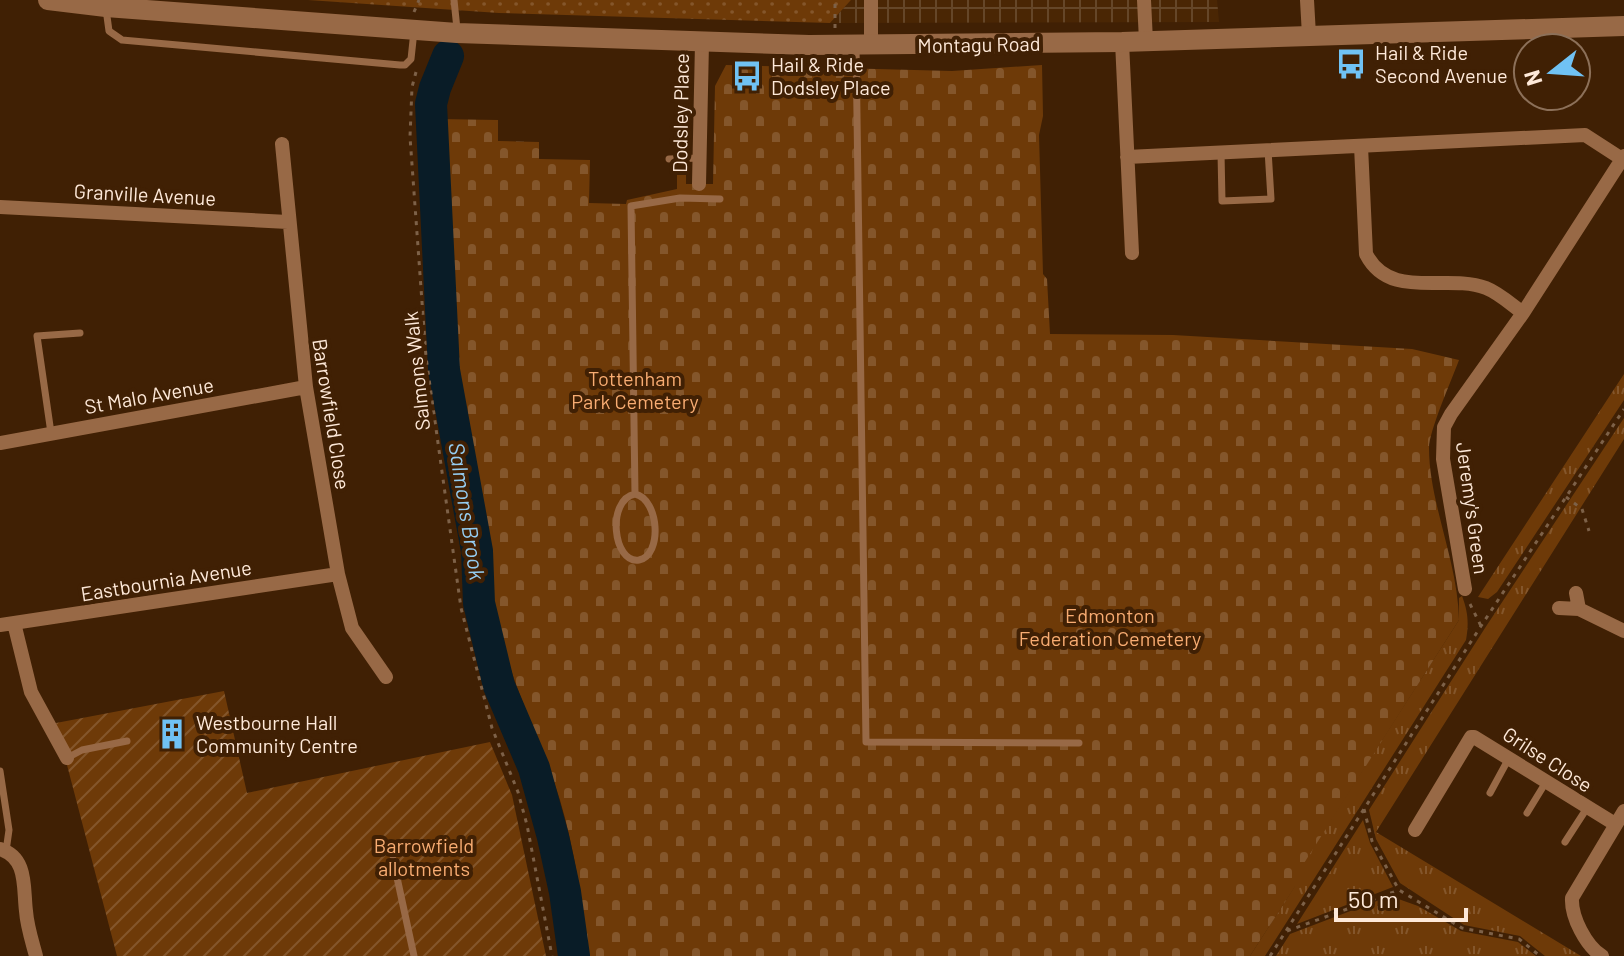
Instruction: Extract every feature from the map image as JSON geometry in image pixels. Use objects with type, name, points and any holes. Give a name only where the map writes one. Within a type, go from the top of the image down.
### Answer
[{"type":"main road","name":"Montagu Road","points":[[48,0],[414,20],[457,33],[864,46],[1122,42],[1624,26]]},
{"type":"street","points":[[864,46],[871,0]]},
{"type":"street","points":[[1144,0],[1146,41]]},
{"type":"street","points":[[1307,0],[1309,35]]},
{"type":"street","points":[[1122,42],[1132,253]]},
{"type":"street","name":"Dodsley Place","points":[[699,191],[702,43]]},
{"type":"street","name":"Jeremy's Green","points":[[1127,157],[1585,135],[1623,157],[1523,313],[1444,427],[1443,459],[1465,589]]},
{"type":"street","name":"Barrowfield Close","points":[[282,144],[306,387],[338,574],[352,628],[386,677]]},
{"type":"street","points":[[1361,146],[1366,254],[1372,266],[1390,280],[1483,287],[1523,313]]},
{"type":"street","name":"Granville Avenue","points":[[0,207],[288,222]]},
{"type":"street","name":"St Malo Avenue","points":[[0,443],[306,387]]},
{"type":"street","name":"Eastbournia Avenue","points":[[7,624],[338,574]]},
{"type":"street","points":[[1576,593],[1579,609]]},
{"type":"street","points":[[1559,608],[1579,609],[1624,631]]},
{"type":"street","points":[[7,624],[31,692],[67,758]]},
{"type":"street","name":"Grilse Close","points":[[1415,830],[1471,737],[1478,738],[1615,824]]},
{"type":"street","points":[[1602,956],[1595,952],[1585,937],[1572,898],[1624,811]]},
{"type":"street","points":[[3,850],[15,858],[24,880],[26,912],[36,956]]},
{"type":"lane","points":[[454,0],[457,33]]},
{"type":"lane","points":[[106,3],[109,31],[122,40],[400,65],[411,59],[414,20]]},
{"type":"lane","points":[[864,46],[866,742],[1079,743]]},
{"type":"lane","points":[[1221,153],[1222,201],[1271,199],[1268,150]]},
{"type":"lane","points":[[669,159],[700,158]]},
{"type":"lane","points":[[635,494],[631,206],[680,198],[699,191],[720,199]]},
{"type":"lane","points":[[51,433],[37,336],[80,333]]},
{"type":"lane","points":[[635,494],[642,496],[651,506],[654,527],[653,548],[644,559],[636,560],[629,559],[619,548],[617,527],[618,507],[627,496],[635,494]]},
{"type":"lane","points":[[67,758],[82,750],[127,741]]},
{"type":"lane","points":[[1490,793],[1509,758]]},
{"type":"lane","points":[[0,771],[9,830],[3,850]]},
{"type":"lane","points":[[1527,813],[1546,782]]},
{"type":"lane","points":[[1565,842],[1587,808]]},
{"type":"lane","points":[[393,859],[414,956]]},
{"type":"path","points":[[414,20],[419,0]]},
{"type":"path","points":[[835,0],[835,28]]},
{"type":"path","name":"Salmons Walk","points":[[411,59],[416,70],[412,87],[410,137],[426,357],[461,608],[492,728],[513,779],[527,825],[552,956]]},
{"type":"path","points":[[1270,956],[1624,409]]},
{"type":"path","points":[[1566,497],[1582,509],[1589,531]]},
{"type":"path","points":[[1465,589],[1473,615],[1481,626]]},
{"type":"path","points":[[1364,809],[1372,841],[1399,890],[1462,928],[1519,939],[1540,956]]},
{"type":"path","points":[[1287,931],[1399,890]]},
{"type":"shaded area","points":[[851,0],[1217,0],[1219,22],[830,23]]},
{"type":"green space","points":[[308,0],[851,0],[830,23],[499,13]]},
{"type":"green space","name":"Edmonton Federation Cemetery","points":[[726,65],[952,71],[1042,65],[1043,116],[1039,135],[1043,274],[1047,279],[1050,334],[1173,335],[1412,349],[1459,360],[1429,448],[1434,490],[1454,576],[1459,620],[1292,882],[1296,885],[1250,956],[589,956],[574,858],[560,800],[507,657],[496,608],[484,608],[481,550],[466,483],[449,372],[437,119],[498,120],[498,141],[539,142],[539,159],[590,160],[589,203],[626,204],[627,200],[677,189],[677,175],[686,175],[686,184],[713,184],[715,86]]},
{"type":"green space","points":[[1624,374],[1624,400],[1497,592],[1488,599],[1478,597]]},
{"type":"green space","points":[[1624,418],[1624,439],[1376,832],[1581,956],[1545,956],[1520,936],[1464,925],[1400,883],[1376,839],[1369,810]]},
{"type":"green space","points":[[1462,596],[1467,618],[1466,640],[1265,956],[1250,956],[1295,886],[1291,882],[1459,620],[1459,598]]},
{"type":"green space","name":"Barrowfield allotments","points":[[224,691],[247,793],[490,742],[512,795],[546,956],[117,956],[56,723]]},
{"type":"green space","points":[[1363,820],[1370,843],[1393,887],[1297,924]]},
{"type":"green space","points":[[1390,896],[1418,906],[1461,931],[1518,942],[1536,956],[1276,956],[1290,934]]},
{"type":"waterway","name":"Salmons Brook","points":[[448,56],[431,104],[444,370],[477,551],[479,603],[499,686],[534,768],[553,837],[574,956]]},
{"type":"place","name":"Hail & Ride Second Avenue","points":[[1351,64]]},
{"type":"place","name":"Hail & Ride Dodsley Place","points":[[747,76]]},
{"type":"place","name":"Westbourne Hall Community Centre","points":[[172,734]]},
{"type":"park label","name":"Tottenham Park Cemetery","points":[[635,390]]}]
